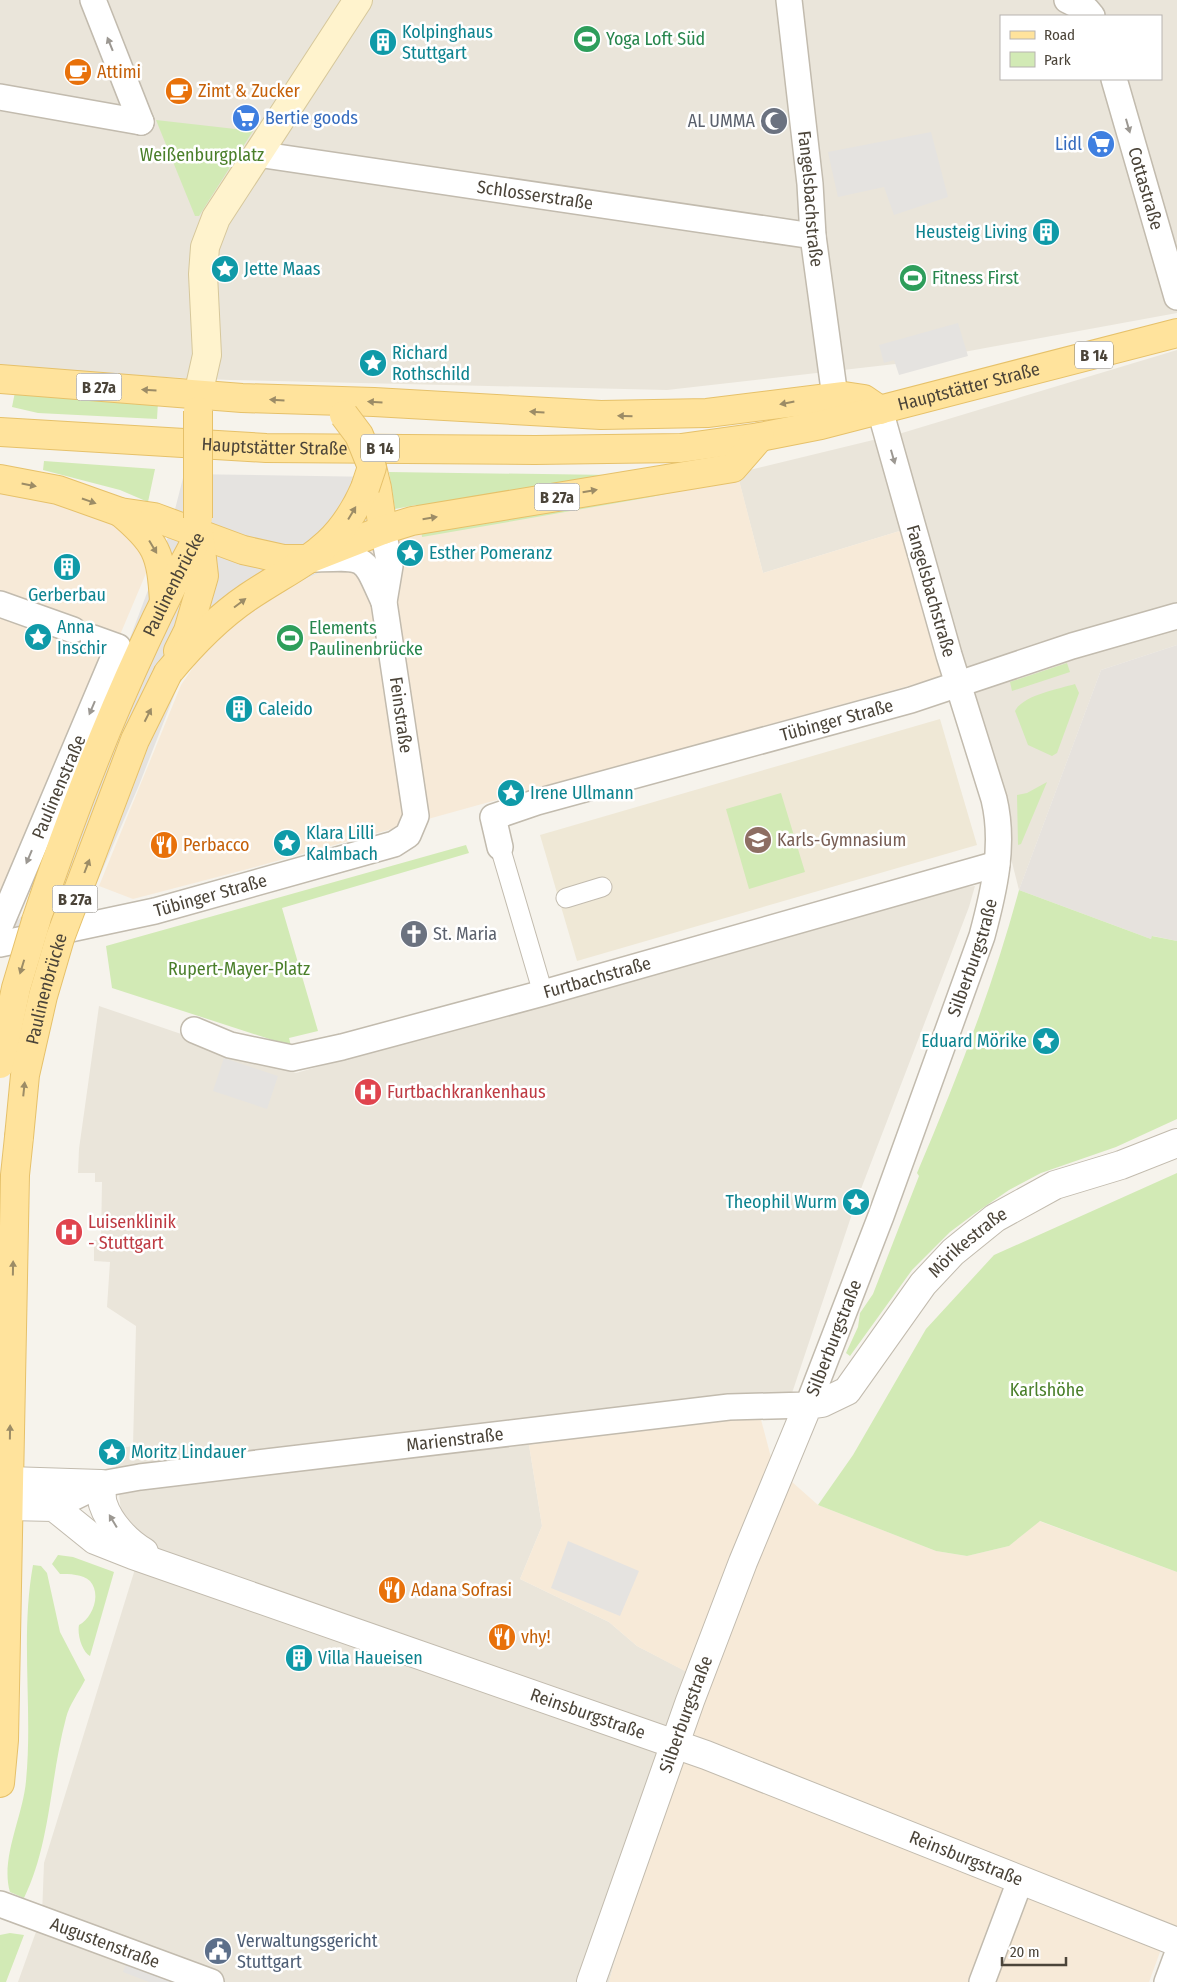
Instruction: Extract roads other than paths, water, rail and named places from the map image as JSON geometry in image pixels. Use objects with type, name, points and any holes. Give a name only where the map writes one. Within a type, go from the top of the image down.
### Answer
[{"type":"main road","points":[[198,403],[207,355],[203,274],[205,247],[216,218],[358,0]]},
{"type":"main road","name":"Hauptstätter Straße","points":[[0,432],[266,448],[535,450],[681,448],[760,438],[880,410],[1177,333]]},
{"type":"main road","points":[[207,355],[219,376],[242,398]]},
{"type":"main road","name":"B 27a","points":[[0,379],[198,403],[242,398],[313,402],[366,402],[646,416],[707,413],[835,397],[864,399],[880,410]]},
{"type":"main road","points":[[313,402],[344,415],[359,435],[383,530]]},
{"type":"main road","name":"B 27a","points":[[198,403],[199,526]]},
{"type":"main road","name":"B 27a","points":[[195,632],[309,559],[383,530],[412,521],[733,468],[760,438]]},
{"type":"main road","name":"B 27a","points":[[0,479],[58,490],[120,512],[147,537],[158,554],[162,570],[159,612]]},
{"type":"main road","points":[[120,512],[199,526],[243,550],[273,557],[309,559],[343,529],[371,481]]},
{"type":"main road","name":"Paulinenbrücke","points":[[0,1064],[16,988],[69,822],[117,703],[199,526]]},
{"type":"main road","name":"Paulinenbrücke","points":[[4,1495],[15,1175],[25,1075],[43,996],[60,938],[135,740],[168,673],[195,632],[204,576],[199,526]]},
{"type":"main road","name":"B 27a","points":[[0,1783],[4,1740],[4,1495]]},
{"type":"street","points":[[0,96],[141,122],[93,0]]},
{"type":"street","name":"Fangelsbachstraße","points":[[789,0],[810,184],[813,236],[835,397]]},
{"type":"street","name":"Cottastraße","points":[[1114,80],[1177,297]]},
{"type":"street","name":"Schlosserstraße","points":[[257,154],[813,236]]},
{"type":"street","name":"Fangelsbachstraße","points":[[880,410],[958,684]]},
{"type":"street","name":"Feinstraße","points":[[383,530],[390,566],[384,602]]},
{"type":"street","name":"Feinstraße","points":[[309,559],[354,558],[362,562],[370,570],[384,602],[416,816],[412,828]]},
{"type":"street","name":"Paulinenstraße","points":[[0,604],[118,647],[0,926]]},
{"type":"street","name":"Tübinger Straße","points":[[500,847],[493,818],[537,802],[888,707],[1062,649],[1177,616]]},
{"type":"street","name":"Silberburgstraße","points":[[592,1982],[675,1744],[743,1562],[808,1405],[881,1216],[982,936],[997,864],[998,816],[958,684]]},
{"type":"street","name":"Tübinger Straße","points":[[0,944],[120,920],[297,872],[394,844],[408,835],[412,828]]},
{"type":"street","points":[[500,847],[543,992]]},
{"type":"street","name":"Furtbachstraße","points":[[194,1030],[230,1045],[292,1058],[342,1047],[543,992],[997,864]]},
{"type":"street","points":[[566,898],[602,886]]},
{"type":"street","name":"Mörikestraße","points":[[808,1405],[822,1403],[847,1391],[923,1284],[954,1252],[996,1218],[1055,1185],[1121,1165],[1177,1143]]},
{"type":"street","name":"Marienstraße","points":[[4,1495],[729,1407],[808,1405]]},
{"type":"street","name":"Marienstraße","points":[[54,1507],[101,1484]]},
{"type":"street","name":"Reinsburgstraße","points":[[101,1484],[103,1504],[119,1530],[131,1544],[162,1564]]},
{"type":"street","points":[[4,1495],[54,1507]]},
{"type":"street","name":"Reinsburgstraße","points":[[54,1507],[94,1540],[675,1744],[1177,1942]]},
{"type":"street","points":[[982,1982],[1020,1881]]},
{"type":"street","name":"Augustenstraße","points":[[0,1904],[211,1982]]},
{"type":"street","points":[[1167,1982],[1177,1955]]},
{"type":"place","name":"Yoga Loft Süd","points":[[587,39]]},
{"type":"place","name":"Kolpinghaus Stuttgart","points":[[383,42]]},
{"type":"place","name":"Attimi","points":[[78,72]]},
{"type":"place","name":"Zimt & Zucker","points":[[179,91]]},
{"type":"place","name":"Bertie goods","points":[[246,118]]},
{"type":"place","name":"AL UMMA","points":[[774,121]]},
{"type":"place","name":"Lidl","points":[[1101,144]]},
{"type":"place","name":"Heusteig Living","points":[[1046,232]]},
{"type":"place","name":"Jette Maas","points":[[225,269]]},
{"type":"place","name":"Fitness First","points":[[913,278]]},
{"type":"place","name":"Richard Rothschild","points":[[373,363]]},
{"type":"place","name":"Esther Pomeranz","points":[[410,553]]},
{"type":"place","name":"Gerberbau","points":[[67,567]]},
{"type":"place","name":"Anna Inschir","points":[[38,637]]},
{"type":"place","name":"Elements Paulinenbrücke","points":[[290,638]]},
{"type":"place","name":"Caleido","points":[[239,709]]},
{"type":"place","name":"Irene Ullmann","points":[[511,793]]},
{"type":"place","name":"Karls-Gymnasium","points":[[758,840]]},
{"type":"place","name":"Klara Lilli Kalmbach","points":[[287,843]]},
{"type":"place","name":"Perbacco","points":[[164,845]]},
{"type":"place","name":"St. Maria","points":[[414,934]]},
{"type":"place","name":"Eduard Mörike","points":[[1046,1041]]},
{"type":"place","name":"Furtbachkrankenhaus","points":[[368,1092]]},
{"type":"place","name":"Theophil Wurm","points":[[856,1202]]},
{"type":"place","name":"Luisenklinik - Stuttgart","points":[[69,1232]]},
{"type":"place","name":"Moritz Lindauer","points":[[112,1452]]},
{"type":"place","name":"Adana Sofrasi","points":[[392,1590]]},
{"type":"place","name":"vhy!","points":[[502,1637]]},
{"type":"place","name":"Villa Haueisen","points":[[299,1658]]},
{"type":"place","name":"Verwaltungsgericht Stuttgart","points":[[218,1951]]},
{"type":"park label","name":"Weißenburgplatz","points":[[202,155]]},
{"type":"park label","name":"Rupert-Mayer-Platz","points":[[239,969]]},
{"type":"park label","name":"Karlshöhe","points":[[1047,1390]]}]
